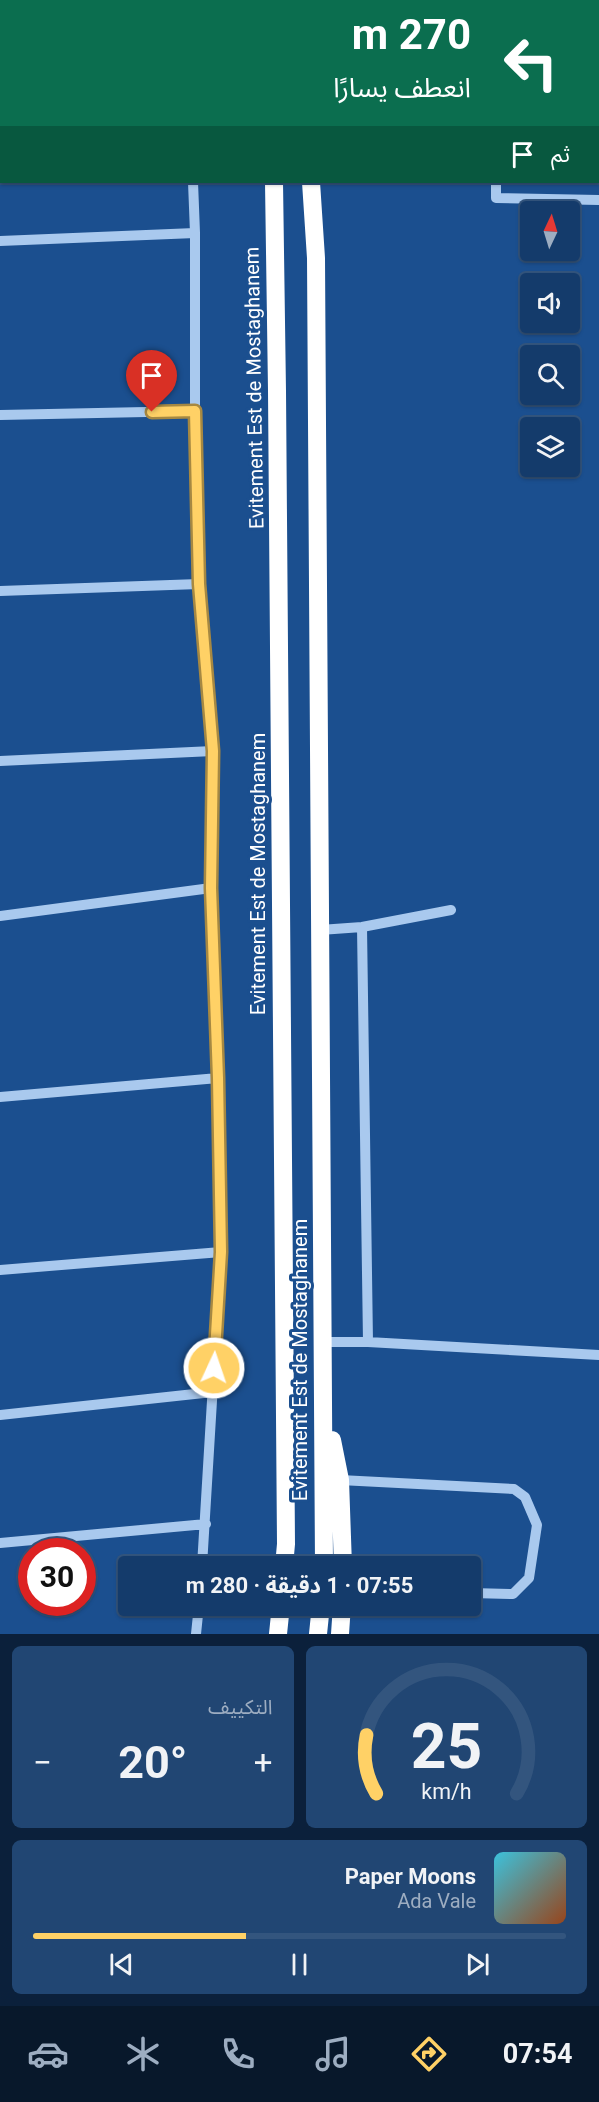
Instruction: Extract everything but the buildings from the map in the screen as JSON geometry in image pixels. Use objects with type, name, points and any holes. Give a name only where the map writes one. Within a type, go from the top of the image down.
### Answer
[{"type":"highway","name":"Evitement Est de Mostaghanem","points":[[274,183],[285,1556]]},
{"type":"highway","name":"Evitement Est de Mostaghanem","points":[[312,183],[316,270],[324,1556]]},
{"type":"highway","points":[[322,1391],[340,1480],[342,1556]]},
{"type":"highway","points":[[278,1634],[280,1616]]},
{"type":"highway","points":[[318,1634],[320,1616]]},
{"type":"highway","points":[[340,1634],[341,1616]]},
{"type":"street","points":[[193,183],[199,584],[213,751],[211,888],[221,1252],[203,1556]]},
{"type":"street","points":[[496,183],[496,198],[599,200]]},
{"type":"street","points":[[0,241],[195,233]]},
{"type":"street","points":[[0,415],[195,411]]},
{"type":"street","points":[[0,591],[199,584]]},
{"type":"street","points":[[0,761],[213,751]]},
{"type":"street","points":[[0,916],[211,888]]},
{"type":"street","points":[[320,930],[362,927],[451,910]]},
{"type":"street","points":[[362,927],[368,1342]]},
{"type":"street","points":[[0,1097],[218,1078]]},
{"type":"street","points":[[0,1270],[221,1252]]},
{"type":"street","points":[[323,1342],[368,1342],[599,1355]]},
{"type":"street","points":[[0,1415],[213,1392]]},
{"type":"street","points":[[340,1480],[513,1489],[525,1497],[537,1525],[529,1578],[513,1594],[481,1593]]},
{"type":"street","points":[[0,1543],[206,1524]]},
{"type":"street","points":[[196,1634],[198,1616]]},
{"type":"route","points":[[152,412],[195,411],[199,584],[213,751],[211,888],[221,1252],[214,1368]]}]
